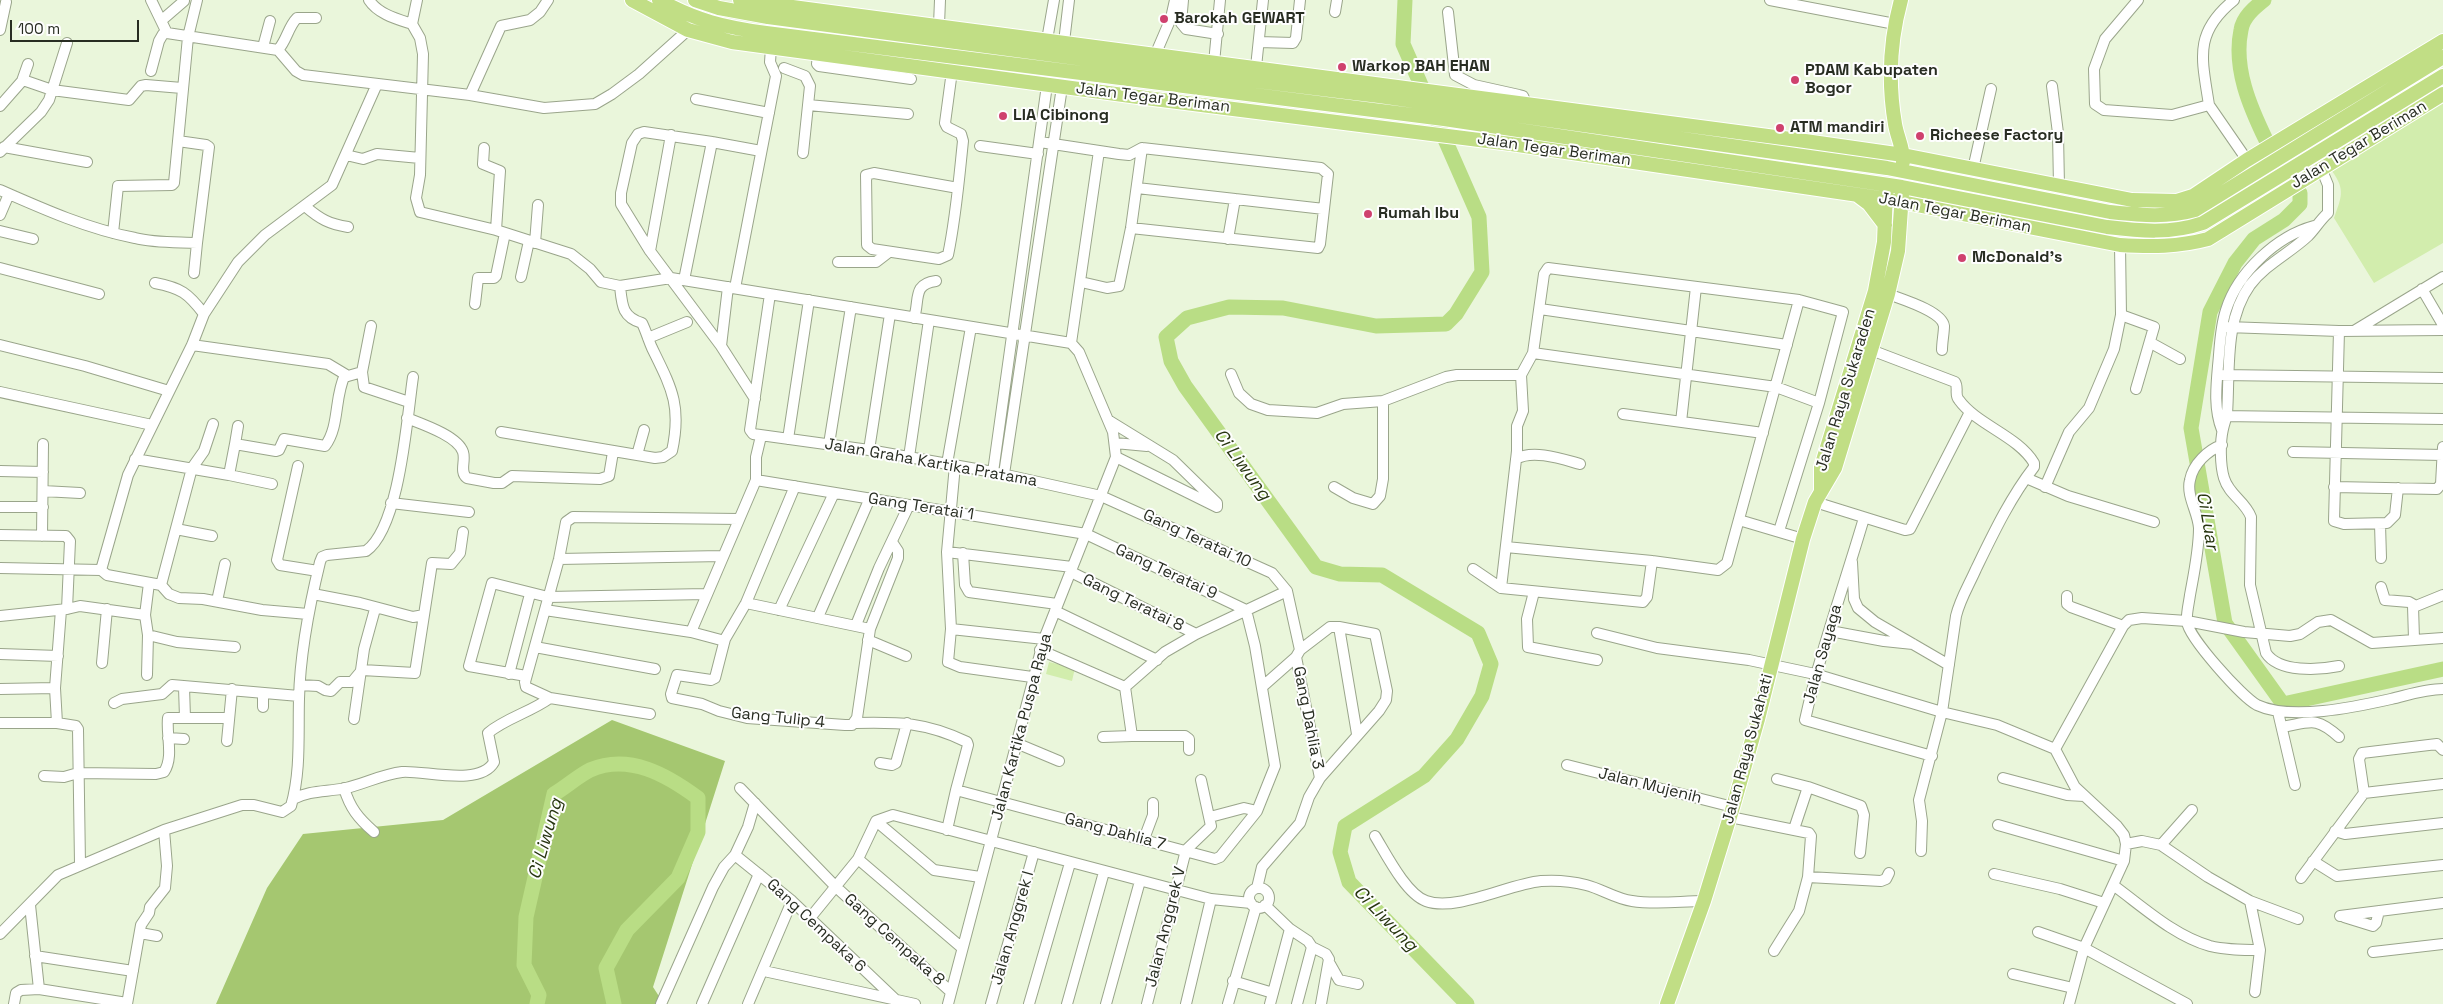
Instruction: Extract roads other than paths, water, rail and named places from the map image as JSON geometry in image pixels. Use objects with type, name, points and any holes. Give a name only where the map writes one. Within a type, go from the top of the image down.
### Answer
[{"type":"main road","name":"Jalan Tegar Beriman","points":[[632,0],[688,30],[724,40],[818,54],[876,68],[915,66],[1141,81],[1374,110],[1517,112],[1903,155],[2132,200],[2156,202],[2177,201],[2193,196],[2247,160],[2439,52]]},
{"type":"main road","name":"Jalan Tegar Beriman","points":[[659,0],[708,23],[766,33],[915,66],[1138,97],[1511,144],[1902,201],[2120,245],[2155,248],[2208,239],[2443,94]]},
{"type":"main road","name":"Jalan Tegar Beriman","points":[[695,0],[719,8],[768,17],[922,30],[939,25],[1064,42],[1153,62],[1214,62],[1256,67],[1517,112],[1887,168],[2110,212],[2174,216],[2195,210],[2317,135],[2439,52]]},
{"type":"main road","name":"Jalan Tegar Beriman","points":[[740,0],[922,30],[1153,62],[1381,90]]},
{"type":"main road","points":[[1895,125],[1891,68],[1895,24],[1901,0]]},
{"type":"main road","points":[[766,33],[768,17]]},
{"type":"main road","name":"Jalan Tegar Beriman","points":[[1517,112],[2107,227],[2137,231],[2186,229],[2203,223],[2443,76]]},
{"type":"main road","points":[[1138,97],[1141,81]]},
{"type":"main road","name":"Jalan Raya Sukaraden","points":[[1834,448],[1876,291],[1885,225],[1887,153],[1895,125]]},
{"type":"main road","name":"Jalan Raya Sukaraden","points":[[1818,496],[1820,473],[1834,448],[1871,350],[1888,294],[1898,250],[1903,155],[1895,125]]},
{"type":"main road","points":[[2317,135],[2325,149]]},
{"type":"main road","points":[[1857,195],[1873,208],[1885,225]]},
{"type":"main road","name":"Jalan Raya Sukahati","points":[[1667,1004],[1704,901],[1732,812],[1803,539],[1818,496]]},
{"type":"street","points":[[151,0],[167,33]]},
{"type":"street","points":[[162,20],[184,0]]},
{"type":"street","points":[[113,233],[118,186],[172,185],[188,37],[197,0]]},
{"type":"street","points":[[369,0],[373,6],[412,24],[420,38],[423,54],[420,158],[416,198],[420,212],[500,232],[571,254],[590,269],[601,282],[620,286],[671,278],[1071,343],[1079,352],[1108,420],[1116,443],[1116,457],[1217,507],[1217,503],[1185,469],[1108,420]]},
{"type":"street","points":[[412,24],[417,0]]},
{"type":"street","points":[[470,95],[501,26],[530,20],[540,12],[548,0]]},
{"type":"street","points":[[939,25],[940,0]]},
{"type":"street","points":[[1153,62],[1171,18],[1175,0]]},
{"type":"street","points":[[1183,0],[1181,23],[1186,28],[1218,34]]},
{"type":"street","points":[[1214,62],[1220,0]]},
{"type":"street","points":[[1256,67],[1263,0]]},
{"type":"street","points":[[1259,42],[1293,43],[1296,38],[1300,0]]},
{"type":"street","points":[[1335,12],[1336,0]]},
{"type":"street","points":[[1770,0],[1800,3],[1895,24]]},
{"type":"street","points":[[2138,0],[2105,39],[2094,68],[2095,104],[2104,110],[2172,115],[2209,105]]},
{"type":"street","points":[[2234,0],[2220,12],[2203,44],[2201,53],[2209,105],[2247,160]]},
{"type":"street","points":[[0,30],[6,2]]},
{"type":"street","points":[[1047,40],[1052,9],[1067,10],[1064,42]]},
{"type":"street","points":[[1448,12],[1455,75],[1474,85],[1523,96],[1517,112]]},
{"type":"street","points":[[278,50],[292,22],[297,18],[316,18]]},
{"type":"street","points":[[263,47],[270,21]]},
{"type":"street","points":[[151,71],[159,41],[163,34],[167,33],[278,50],[296,71],[303,75],[470,95],[544,108],[595,104],[639,74],[688,30]]},
{"type":"street","points":[[2,149],[41,112],[50,100],[67,43]]},
{"type":"street","points":[[721,346],[731,288],[776,76],[770,62],[771,48]]},
{"type":"street","points":[[776,76],[784,68],[790,50]]},
{"type":"street","points":[[0,106],[22,80],[28,64]]},
{"type":"street","points":[[784,68],[805,76],[808,81],[808,105],[803,153]]},
{"type":"street","points":[[952,71],[945,123],[947,127],[963,137],[958,188],[948,254],[944,258],[939,259],[889,252],[872,249],[865,240],[866,175],[874,173],[958,188]]},
{"type":"street","points":[[22,80],[52,90],[129,100],[141,86],[182,88]]},
{"type":"street","points":[[101,570],[128,475],[192,345],[204,314],[238,262],[265,235],[332,186],[377,84]]},
{"type":"street","points":[[993,472],[1047,85]]},
{"type":"street","points":[[1004,474],[1062,86]]},
{"type":"street","points":[[2052,86],[2058,133],[2059,186]]},
{"type":"street","points":[[1972,168],[1991,89]]},
{"type":"street","points":[[696,100],[769,113]]},
{"type":"street","points":[[808,105],[908,114]]},
{"type":"street","points":[[755,399],[721,346],[650,251],[627,216],[621,204],[621,193],[632,143],[638,134],[644,132],[761,151]]},
{"type":"street","points":[[650,251],[671,135]]},
{"type":"street","points":[[178,141],[209,147],[194,273]]},
{"type":"street","points":[[684,280],[712,142]]},
{"type":"street","points":[[1040,142],[1054,142],[1129,155],[1142,148],[1321,168],[1328,174],[1318,248],[1131,228]]},
{"type":"street","points":[[980,146],[1038,154]]},
{"type":"street","points":[[475,304],[478,278],[496,276],[500,232],[500,171],[483,164],[484,148]]},
{"type":"street","points":[[1081,282],[1107,288],[1119,286],[1131,228],[1142,148]]},
{"type":"street","points":[[2,149],[87,162]]},
{"type":"street","points":[[1071,343],[1099,151]]},
{"type":"street","points":[[346,155],[363,159],[378,154],[420,158]]},
{"type":"street","points":[[2223,375],[2238,310],[2250,286],[2276,259],[2307,236],[2314,226],[2328,213],[2328,185],[2321,168]]},
{"type":"street","points":[[1137,188],[1324,209]]},
{"type":"street","points":[[0,215],[4,192],[42,209],[113,233],[136,239],[197,243]]},
{"type":"street","points":[[1228,239],[1235,198]]},
{"type":"street","points":[[521,277],[532,242],[538,205]]},
{"type":"street","points":[[306,206],[320,219],[330,224],[348,227]]},
{"type":"street","points":[[2314,226],[2295,232],[2268,252],[2241,280],[2226,308],[2221,327],[2223,475],[2227,487],[2248,508],[2251,517],[2250,585],[2266,653],[2274,661],[2303,668],[2339,666]]},
{"type":"street","points":[[0,231],[33,240]]},
{"type":"street","points":[[2045,487],[2063,443],[2089,408],[2114,349],[2121,315],[2120,245]]},
{"type":"street","points":[[838,262],[876,262],[889,252]]},
{"type":"street","points":[[0,268],[99,294]]},
{"type":"street","points":[[1501,588],[1516,459],[1517,426],[1524,412],[1521,374],[1533,354],[1544,274],[1548,268],[1799,300],[1843,312],[1819,402],[1779,531]]},
{"type":"street","points":[[2353,331],[2443,277]]},
{"type":"street","points":[[914,318],[920,288],[926,282],[936,281]]},
{"type":"street","points":[[155,283],[176,287],[186,292],[204,314]]},
{"type":"street","points":[[502,432],[637,455],[663,456],[672,451],[676,411],[673,395],[663,367],[642,322],[628,317],[623,310],[620,286]]},
{"type":"street","points":[[1680,422],[1696,287]]},
{"type":"street","points":[[2422,289],[2443,325]]},
{"type":"street","points":[[691,632],[756,480],[756,457],[760,436],[753,434],[750,430],[770,294]]},
{"type":"street","points":[[1888,294],[1940,318],[1944,326],[1942,350]]},
{"type":"street","points":[[788,439],[809,300]]},
{"type":"street","points":[[1506,547],[1652,561],[1718,570],[1723,568],[1727,563],[1799,300]]},
{"type":"street","points":[[829,444],[850,307]]},
{"type":"street","points":[[1540,309],[1787,345]]},
{"type":"street","points":[[868,450],[890,314]]},
{"type":"street","points":[[2121,315],[2152,325],[2154,329],[2136,389]]},
{"type":"street","points":[[910,457],[929,320]]},
{"type":"street","points":[[648,338],[672,330],[686,322]]},
{"type":"street","points":[[371,326],[362,372],[364,387],[409,402]]},
{"type":"street","points":[[971,327],[951,465],[951,512],[947,552],[951,629],[948,662],[950,664],[1032,677]]},
{"type":"street","points":[[2221,327],[2339,331],[2443,330]]},
{"type":"street","points":[[2339,331],[2334,521],[2344,524],[2387,523],[2395,515],[2398,488]]},
{"type":"street","points":[[2150,343],[2180,359]]},
{"type":"street","points":[[0,345],[85,366],[169,391]]},
{"type":"street","points":[[192,345],[328,364],[345,375],[354,376],[362,372]]},
{"type":"street","points":[[1871,350],[1955,382],[1957,387],[1956,396],[1970,412],[1987,422],[2030,458],[2034,467],[2015,493],[1960,601],[1956,616],[1942,712],[1919,800],[1922,821],[1921,851]]},
{"type":"street","points":[[1533,354],[1776,387],[1819,402]]},
{"type":"street","points":[[1231,374],[1238,392],[1244,400],[1268,410],[1317,413],[1343,404],[1383,401],[1451,376],[1521,374]]},
{"type":"street","points":[[235,444],[276,451],[279,450],[284,439],[325,446],[332,435],[339,387],[345,375]]},
{"type":"street","points":[[2223,375],[2443,378]]},
{"type":"street","points":[[0,934],[58,876],[80,864],[164,830],[242,804],[282,812],[288,810],[293,799],[299,740],[299,696],[308,614],[322,557],[366,551],[382,530],[405,447],[413,377]]},
{"type":"street","points":[[0,392],[152,425]]},
{"type":"street","points":[[1334,487],[1353,498],[1373,504],[1380,496],[1383,479],[1383,401]]},
{"type":"street","points":[[1818,496],[1864,518],[1906,530],[1910,529],[1970,412]]},
{"type":"street","points":[[1623,414],[1763,433]]},
{"type":"street","points":[[2222,416],[2443,419]]},
{"type":"street","points":[[407,418],[442,433],[460,446],[464,454],[463,472],[467,478],[494,483],[502,483],[512,476],[600,479],[609,476],[613,452]]},
{"type":"street","points":[[162,585],[192,468],[204,452],[214,424]]},
{"type":"street","points":[[229,474],[238,426]]},
{"type":"street","points":[[637,455],[644,430]]},
{"type":"street","name":"Jalan Graha Kartika Pratama","points":[[760,436],[829,444],[910,457],[1004,474],[1101,496]]},
{"type":"street","points":[[1116,443],[1152,447]]},
{"type":"street","points":[[42,536],[43,444]]},
{"type":"street","points":[[2222,445],[2211,450],[2202,458],[2190,477],[2190,492],[2199,527],[2187,621],[2193,635],[2246,698],[2278,712],[2317,711],[2390,699],[2416,692],[2443,690]]},
{"type":"street","points":[[2334,487],[2431,490],[2440,487],[2443,447]]},
{"type":"street","points":[[2293,452],[2443,455]]},
{"type":"street","points":[[1516,459],[1526,455],[1540,456],[1580,464]]},
{"type":"street","name":"Jalan Kartika Puspa Raya","points":[[948,1004],[980,877],[992,841],[1040,650],[1116,457]]},
{"type":"street","points":[[136,459],[229,474],[272,484]]},
{"type":"street","points":[[298,466],[277,560],[280,565],[318,571]]},
{"type":"street","points":[[0,471],[44,472]]},
{"type":"street","points":[[2026,478],[2045,487],[2154,522]]},
{"type":"street","name":"Gang Teratai 1","points":[[756,480],[1086,534]]},
{"type":"street","points":[[545,610],[691,632],[721,640],[725,639],[746,603],[795,486]]},
{"type":"street","points":[[43,491],[80,493]]},
{"type":"street","points":[[779,610],[834,493]]},
{"type":"street","name":"Gang Teratai 10","points":[[1101,496],[1272,573],[1286,590]]},
{"type":"street","points":[[818,617],[870,498]]},
{"type":"street","points":[[391,503],[469,512]]},
{"type":"street","points":[[856,625],[909,505]]},
{"type":"street","points":[[0,506],[43,507]]},
{"type":"street","points":[[650,714],[550,698],[526,687],[526,676],[559,559],[566,522],[573,517],[739,519]]},
{"type":"street","name":"Jalan Sayaga","points":[[1864,518],[1815,674],[1806,722],[1932,756]]},
{"type":"street","points":[[1739,520],[1803,539]]},
{"type":"street","points":[[2380,524],[2381,558]]},
{"type":"street","points":[[176,529],[212,536]]},
{"type":"street","points":[[362,670],[415,673],[432,563],[451,564],[460,554],[463,532]]},
{"type":"street","name":"Gang Teratai 9","points":[[1086,534],[1246,610]]},
{"type":"street","points":[[0,535],[66,536],[70,541],[69,568],[55,688],[57,723]]},
{"type":"street","points":[[856,720],[869,635],[895,570],[898,551],[892,542]]},
{"type":"street","name":"Gang Teratai 8","points":[[947,552],[1071,570],[1196,634]]},
{"type":"street","points":[[963,553],[965,585],[969,592],[1056,607],[1157,660]]},
{"type":"street","points":[[559,559],[722,556]]},
{"type":"street","points":[[1852,558],[1854,599],[1858,608],[1875,622],[1916,644],[1949,665]]},
{"type":"street","points":[[1473,569],[1501,588],[1643,602],[1647,597],[1652,561]]},
{"type":"street","points":[[217,601],[225,564]]},
{"type":"street","points":[[0,568],[101,570],[107,575],[162,585],[169,594],[179,598],[217,601],[262,610],[308,614]]},
{"type":"street","points":[[147,675],[148,635],[145,615],[149,582]]},
{"type":"street","points":[[526,676],[469,666],[490,585],[495,583],[530,594],[548,597],[706,594]]},
{"type":"street","points":[[2381,587],[2384,600],[2409,602],[2413,606],[2414,639]]},
{"type":"street","points":[[1125,686],[1157,660],[1196,634],[1286,590]]},
{"type":"street","name":"Gang Dahlia 3","points":[[1286,590],[1320,778]]},
{"type":"street","points":[[1534,592],[1527,619],[1529,648],[1597,660]]},
{"type":"street","points":[[314,594],[360,603],[375,609],[412,617],[424,615]]},
{"type":"street","points":[[509,674],[530,594]]},
{"type":"street","points":[[2413,606],[2424,605],[2443,595]]},
{"type":"street","points":[[2067,596],[2067,604],[2071,607],[2123,626]]},
{"type":"street","points":[[746,603],[856,625],[869,635],[906,656]]},
{"type":"street","points":[[0,616],[80,606],[145,615]]},
{"type":"street","points":[[102,663],[107,609]]},
{"type":"street","points":[[354,719],[364,649],[375,609]]},
{"type":"street","points":[[1186,850],[1217,859],[1257,811],[1274,766],[1262,687],[1246,610]]},
{"type":"street","points":[[2055,749],[2123,626],[2129,620],[2135,618],[2187,621],[2244,632],[2290,636],[2300,634],[2318,622],[2331,620],[2372,643],[2443,638]]},
{"type":"street","points":[[1262,687],[1324,630],[1339,626],[1375,634],[1387,691],[1386,700],[1320,778],[1309,797],[1300,823],[1262,867],[1257,888],[1250,894],[1257,905],[1308,941],[1312,947],[1326,954],[1339,980],[1358,984]]},
{"type":"street","points":[[1339,626],[1358,734]]},
{"type":"street","points":[[951,629],[1044,639]]},
{"type":"street","points":[[1830,631],[1884,641],[1916,644]]},
{"type":"street","points":[[1597,633],[1657,648],[1749,660],[1815,674],[1942,712],[1997,725],[2055,749],[2071,781],[2084,796],[2117,826],[2124,835],[2126,844],[2124,861],[2084,948],[2069,1004]]},
{"type":"street","points":[[148,635],[177,642],[235,648]]},
{"type":"street","name":"Gang Tulip 4","points":[[725,639],[715,678],[712,680],[677,675],[671,694],[672,698],[702,704],[719,711],[747,718],[846,725],[856,720],[907,723],[938,729],[967,743],[956,790]]},
{"type":"street","points":[[535,647],[655,669]]},
{"type":"street","points":[[1040,650],[1125,686]]},
{"type":"street","points":[[0,654],[58,656]]},
{"type":"street","points":[[300,685],[316,685],[331,691],[340,682],[352,682],[362,670]]},
{"type":"street","points":[[114,703],[122,699],[162,694],[172,685],[299,696]]},
{"type":"street","points":[[184,686],[185,718]]},
{"type":"street","points":[[1125,686],[1132,736]]},
{"type":"street","points":[[0,689],[55,688]]},
{"type":"street","points":[[227,741],[232,689]]},
{"type":"street","points":[[263,694],[263,707]]},
{"type":"street","points":[[293,799],[306,793],[344,788],[401,772],[465,776],[487,770],[494,762],[488,733],[494,727],[534,709],[550,698]]},
{"type":"street","points":[[2278,712],[2294,759],[2295,785]]},
{"type":"street","points":[[44,776],[56,778],[78,773],[156,774],[164,772],[167,767],[168,718],[229,718]]},
{"type":"street","points":[[2282,727],[2316,721],[2326,726],[2338,737]]},
{"type":"street","points":[[0,723],[57,723],[76,726],[78,729],[80,864]]},
{"type":"street","points":[[880,764],[892,766],[896,763],[907,723]]},
{"type":"street","points":[[1103,737],[1185,736],[1189,739],[1189,750]]},
{"type":"street","points":[[168,738],[184,739]]},
{"type":"street","points":[[1016,742],[1059,761]]},
{"type":"street","points":[[2301,878],[2364,793],[2359,759],[2362,753],[2437,744],[2443,750]]},
{"type":"street","name":"Jalan Mujenih","points":[[1567,765],[1794,829]]},
{"type":"street","points":[[2003,778],[2067,795],[2084,796]]},
{"type":"street","points":[[1777,779],[1808,787],[1861,806],[1864,815],[1860,853]]},
{"type":"street","points":[[1201,780],[1210,817],[1244,808],[1257,811]]},
{"type":"street","points":[[2364,793],[2443,784]]},
{"type":"street","points":[[1774,951],[1800,911],[1808,877],[1811,836],[1809,833],[1794,829],[1808,787]]},
{"type":"street","points":[[344,788],[350,807],[374,832]]},
{"type":"street","name":"Gang Cempaka 8","points":[[740,788],[836,888],[951,992]]},
{"type":"street","points":[[947,830],[956,790]]},
{"type":"street","name":"Gang Dahlia 7","points":[[956,790],[1186,850],[1211,826],[1210,817]]},
{"type":"street","points":[[661,1004],[713,888],[724,867],[735,855],[748,827],[755,803]]},
{"type":"street","points":[[1144,840],[1153,815],[1153,804]]},
{"type":"street","points":[[2161,845],[2192,810]]},
{"type":"street","points":[[810,918],[858,859],[876,821],[893,815],[1211,899],[1257,905],[1269,900],[1268,893],[1264,888],[1257,888]]},
{"type":"street","points":[[876,821],[934,870],[980,877]]},
{"type":"street","points":[[2335,831],[2345,834],[2443,823]]},
{"type":"street","points":[[1998,825],[2124,861]]},
{"type":"street","points":[[14,1004],[16,993],[21,990],[39,990],[127,1004],[141,925],[149,913],[150,907],[165,888],[167,866],[164,830]]},
{"type":"street","points":[[1375,836],[1414,893],[1430,902],[1477,898],[1524,883],[1562,880],[1586,885],[1633,901],[1704,901]]},
{"type":"street","points":[[2126,844],[2142,841],[2161,845],[2208,877],[2250,901],[2298,919]]},
{"type":"street","name":"Jalan Anggrek V","points":[[1147,1004],[1186,850]]},
{"type":"street","name":"Jalan Anggrek I","points":[[991,1004],[1034,852]]},
{"type":"street","name":"Gang Cempaka 6","points":[[735,855],[792,901],[896,1000]]},
{"type":"street","points":[[858,859],[962,947]]},
{"type":"street","points":[[2313,861],[2337,876],[2443,865]]},
{"type":"street","points":[[1029,1004],[1070,863]]},
{"type":"street","points":[[1067,1004],[1104,872]]},
{"type":"street","points":[[1808,877],[1875,881],[1886,879],[1889,873]]},
{"type":"street","points":[[702,1004],[759,874]]},
{"type":"street","points":[[1994,874],[2060,889],[2104,903]]},
{"type":"street","points":[[1106,1004],[1140,881]]},
{"type":"street","points":[[2113,885],[2169,925],[2199,942],[2219,948],[2260,950]]},
{"type":"street","points":[[1186,1004],[1211,899]]},
{"type":"street","points":[[748,1004],[764,971],[792,901]]},
{"type":"street","points":[[2250,901],[2260,950],[2255,992]]},
{"type":"street","points":[[2379,911],[2443,903]]},
{"type":"street","points":[[30,905],[39,990]]},
{"type":"street","points":[[1228,1004],[1233,981],[1257,905]]},
{"type":"street","points":[[1270,1004],[1290,929]]},
{"type":"street","points":[[2038,932],[2084,948],[2187,1004]]},
{"type":"street","points":[[140,933],[156,936]]},
{"type":"street","points":[[2372,952],[2443,944]]},
{"type":"street","points":[[1297,1004],[1312,947]]},
{"type":"street","points":[[35,956],[133,971]]},
{"type":"street","points":[[1321,1004],[1330,964]]},
{"type":"street","points":[[764,971],[915,1004]]},
{"type":"street","points":[[2014,974],[2073,988]]},
{"type":"street","points":[[1233,981],[1273,992]]},
{"type":"waterway","name":"Ci Liwung","points":[[1405,0],[1403,44],[1479,217],[1482,272],[1456,314],[1446,324],[1376,326],[1283,308],[1229,307],[1187,318],[1166,337],[1171,361],[1185,386],[1316,567],[1340,574],[1382,575],[1478,633],[1491,664],[1482,696],[1457,739],[1424,776],[1345,826],[1340,852],[1349,882],[1467,1004]]},
{"type":"waterway","name":"Ci Luar","points":[[2264,0],[2256,6],[2242,25],[2239,59],[2244,87],[2266,140]]},
{"type":"waterway","name":"Ci Luar","points":[[2300,193],[2300,204],[2284,220],[2254,239],[2235,263],[2210,312],[2191,428],[2225,623],[2283,704],[2443,669]]},
{"type":"waterway","name":"Ci Liwung","points":[[537,1004],[539,995],[524,965],[526,917],[554,794],[590,770],[605,765],[619,764],[647,769],[674,782],[698,798],[698,832],[678,878],[627,930],[606,968],[614,1004]]},
{"type":"place","name":"Barokah GEWART","points":[[1164,19]]},
{"type":"place","name":"Warkop BAH EHAN","points":[[1342,67]]},
{"type":"place","name":"PDAM Kabupaten Bogor","points":[[1795,80]]},
{"type":"place","name":"LIA Cibinong","points":[[1003,116]]},
{"type":"place","name":"ATM mandiri","points":[[1780,128]]},
{"type":"place","name":"Richeese Factory","points":[[1920,136]]},
{"type":"place","name":"Rumah Ibu","points":[[1368,214]]},
{"type":"place","name":"McDonald's","points":[[1962,258]]}]
